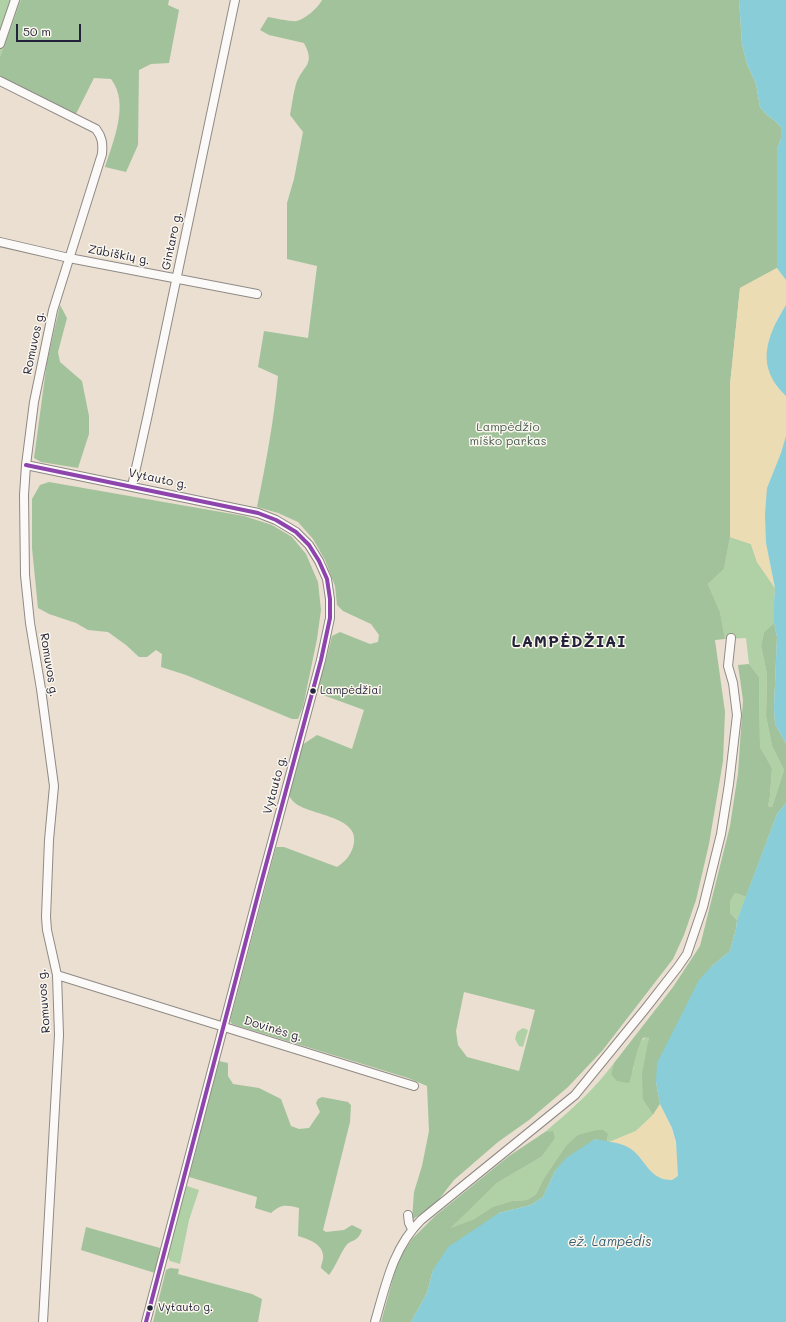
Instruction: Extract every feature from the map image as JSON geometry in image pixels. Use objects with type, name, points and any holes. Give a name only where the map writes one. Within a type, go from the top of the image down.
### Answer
[{"type":"street","points":[[0,44],[15,0]]},
{"type":"street","name":"Gintaro g.","points":[[132,486],[235,0]]},
{"type":"street","name":"Romuvos g.","points":[[0,81],[96,129],[101,136],[103,144],[102,154],[53,310],[41,368],[26,465],[24,495],[25,575],[30,623],[41,689],[54,786],[49,840],[46,917],[47,930],[57,975],[59,1035],[43,1322]]},
{"type":"street","name":"Zūbiškių g.","points":[[0,242],[69,258],[257,294]]},
{"type":"street","name":"Vytauto g.","points":[[26,465],[258,513],[276,520],[296,532],[309,545],[319,561],[327,579],[330,598],[330,618],[321,660],[146,1322]]},
{"type":"street","points":[[375,1322],[397,1252],[412,1229],[421,1220],[575,1095],[687,954],[703,907],[721,834],[729,784],[737,715],[733,683],[728,666],[731,638]]},
{"type":"street","name":"Dovinės g.","points":[[57,975],[414,1086]]},
{"type":"street","points":[[408,1215],[408,1223],[412,1229]]},
{"type":"green space","points":[[0,0],[21,0],[0,57]]},
{"type":"green space","points":[[21,0],[169,0],[168,5],[179,10],[169,63],[151,64],[139,70],[138,145],[126,172],[105,167],[120,111],[117,89],[111,79],[94,78],[75,116],[0,77],[0,57]]},
{"type":"green space","name":"Lampėdžio miško parkas","points":[[322,0],[739,0],[742,44],[747,64],[756,84],[760,107],[781,127],[781,138],[777,150],[777,268],[740,288],[730,385],[730,537],[724,569],[708,584],[720,612],[725,639],[715,640],[725,712],[723,761],[709,844],[696,900],[684,935],[673,959],[602,1051],[568,1087],[529,1120],[498,1142],[454,1180],[436,1203],[412,1220],[414,1192],[422,1166],[429,1131],[427,1086],[408,1078],[232,1024],[230,1021],[276,847],[284,847],[337,867],[346,860],[352,851],[354,843],[353,834],[349,827],[332,817],[302,807],[294,802],[289,796],[302,745],[317,735],[352,749],[364,710],[323,695],[319,692],[318,686],[332,636],[340,632],[370,644],[378,642],[379,635],[371,624],[343,611],[337,605],[335,586],[325,560],[313,539],[298,522],[278,513],[257,507],[264,474],[278,376],[258,367],[264,331],[308,338],[317,266],[287,259],[287,203],[294,179],[303,132],[290,115],[296,84],[309,61],[309,56],[304,43],[269,35],[260,30],[268,17],[297,21],[308,15]],"holes":[[[464,992],[535,1010],[519,1071],[467,1057],[458,1045],[456,1031]]]},
{"type":"green space","points":[[60,305],[67,318],[58,352],[60,362],[82,381],[89,416],[89,434],[78,468],[41,462],[34,458],[47,362]]},
{"type":"green space","points":[[49,482],[244,516],[272,525],[292,537],[306,554],[318,582],[321,610],[317,639],[303,707],[298,719],[292,719],[186,675],[161,667],[162,654],[156,650],[147,657],[139,657],[108,632],[88,630],[76,623],[49,614],[38,608],[32,548],[32,499],[40,485]]},
{"type":"green space","points":[[730,537],[751,544],[757,562],[775,588],[774,623],[764,632],[761,646],[767,674],[766,716],[772,746],[784,770],[772,807],[768,806],[772,768],[760,747],[759,677],[749,664],[746,638],[725,639],[720,612],[708,584],[724,569]]},
{"type":"green space","points":[[774,623],[777,637],[774,707],[775,724],[786,744],[786,803],[777,814],[746,897],[735,893],[730,902],[730,913],[737,920],[730,951],[712,966],[656,1082],[660,1104],[653,1115],[643,1100],[642,1074],[649,1037],[643,1038],[640,1044],[629,1083],[617,1081],[611,1074],[614,1063],[673,987],[700,946],[730,826],[738,773],[743,700],[738,665],[749,664],[759,677],[760,747],[772,768],[768,806],[772,807],[784,770],[772,746],[766,716],[767,674],[761,646],[764,632]]},
{"type":"green space","points":[[735,893],[746,897],[737,920],[730,913],[730,902]]},
{"type":"green space","points":[[523,1028],[528,1030],[523,1047],[519,1046],[515,1039],[517,1032]]},
{"type":"green space","points":[[649,1036],[643,1100],[653,1115],[636,1131],[607,1143],[608,1134],[565,1147],[544,1178],[536,1194],[527,1200],[512,1201],[492,1207],[474,1219],[450,1229],[497,1183],[541,1157],[553,1132],[545,1132],[590,1091],[614,1063],[611,1074],[633,1071],[638,1046],[644,1038]]},
{"type":"green space","points":[[219,1061],[228,1063],[228,1076],[233,1084],[259,1088],[281,1099],[291,1126],[299,1129],[309,1128],[320,1112],[316,1103],[318,1099],[322,1097],[348,1102],[351,1105],[350,1122],[323,1230],[326,1232],[344,1230],[352,1225],[362,1230],[356,1239],[347,1244],[329,1275],[321,1268],[323,1257],[320,1247],[314,1242],[298,1236],[299,1208],[284,1206],[271,1213],[255,1208],[257,1197],[189,1177]]},
{"type":"green space","points":[[603,1130],[608,1134],[607,1143],[595,1139],[555,1171],[543,1197],[531,1205],[499,1213],[433,1270],[427,1293],[411,1322],[381,1322],[398,1260],[412,1239],[435,1216],[509,1156],[545,1132],[553,1131],[555,1138],[541,1157],[497,1183],[451,1228],[474,1219],[492,1207],[512,1201],[527,1200],[536,1194],[544,1178],[565,1147],[578,1135]]},
{"type":"green space","points":[[187,1186],[199,1190],[189,1220],[180,1264],[170,1261],[168,1257],[184,1189]]},
{"type":"green space","points":[[86,1227],[160,1248],[155,1273],[81,1250]]},
{"type":"green space","points":[[170,1268],[179,1269],[178,1274],[252,1294],[262,1299],[258,1322],[153,1322],[166,1270]]},
{"type":"sand","points":[[777,268],[786,280],[786,305],[776,320],[776,387],[786,396],[786,436],[767,488],[766,543],[775,588],[757,562],[751,544],[730,537],[730,385],[740,288]]},
{"type":"sand","points":[[660,1104],[672,1131],[676,1147],[678,1176],[672,1180],[658,1178],[607,1143],[636,1131],[653,1115]]},
{"type":"water","points":[[739,0],[786,0],[786,280],[777,268],[777,150],[781,138],[781,127],[760,107],[756,84],[747,64],[742,44]]},
{"type":"water","points":[[786,305],[786,396],[776,385],[770,374],[767,363],[767,352],[773,329]]},
{"type":"water","points":[[786,436],[786,744],[775,724],[774,707],[777,637],[774,623],[775,588],[766,543],[765,515],[767,488]]},
{"type":"water","name":"ež. Lampėdis","points":[[786,803],[786,1322],[411,1322],[427,1293],[433,1270],[448,1247],[499,1213],[531,1205],[543,1197],[555,1171],[566,1158],[595,1139],[619,1144],[631,1149],[658,1177],[672,1180],[678,1176],[676,1142],[672,1128],[660,1104],[656,1082],[657,1063],[699,980],[712,966],[730,951],[737,920],[777,814]]},
{"type":"transit line","points":[[26,465],[258,513],[276,520],[296,532],[309,545],[319,561],[327,579],[330,599],[330,618],[321,660],[146,1322]]},
{"type":"place","name":"Lampėdžiai","points":[[313,691]]},
{"type":"place","name":"Vytauto g.","points":[[150,1308]]},
{"type":"district","name":"LAMPĖDŽIAI","points":[[569,642]]}]
